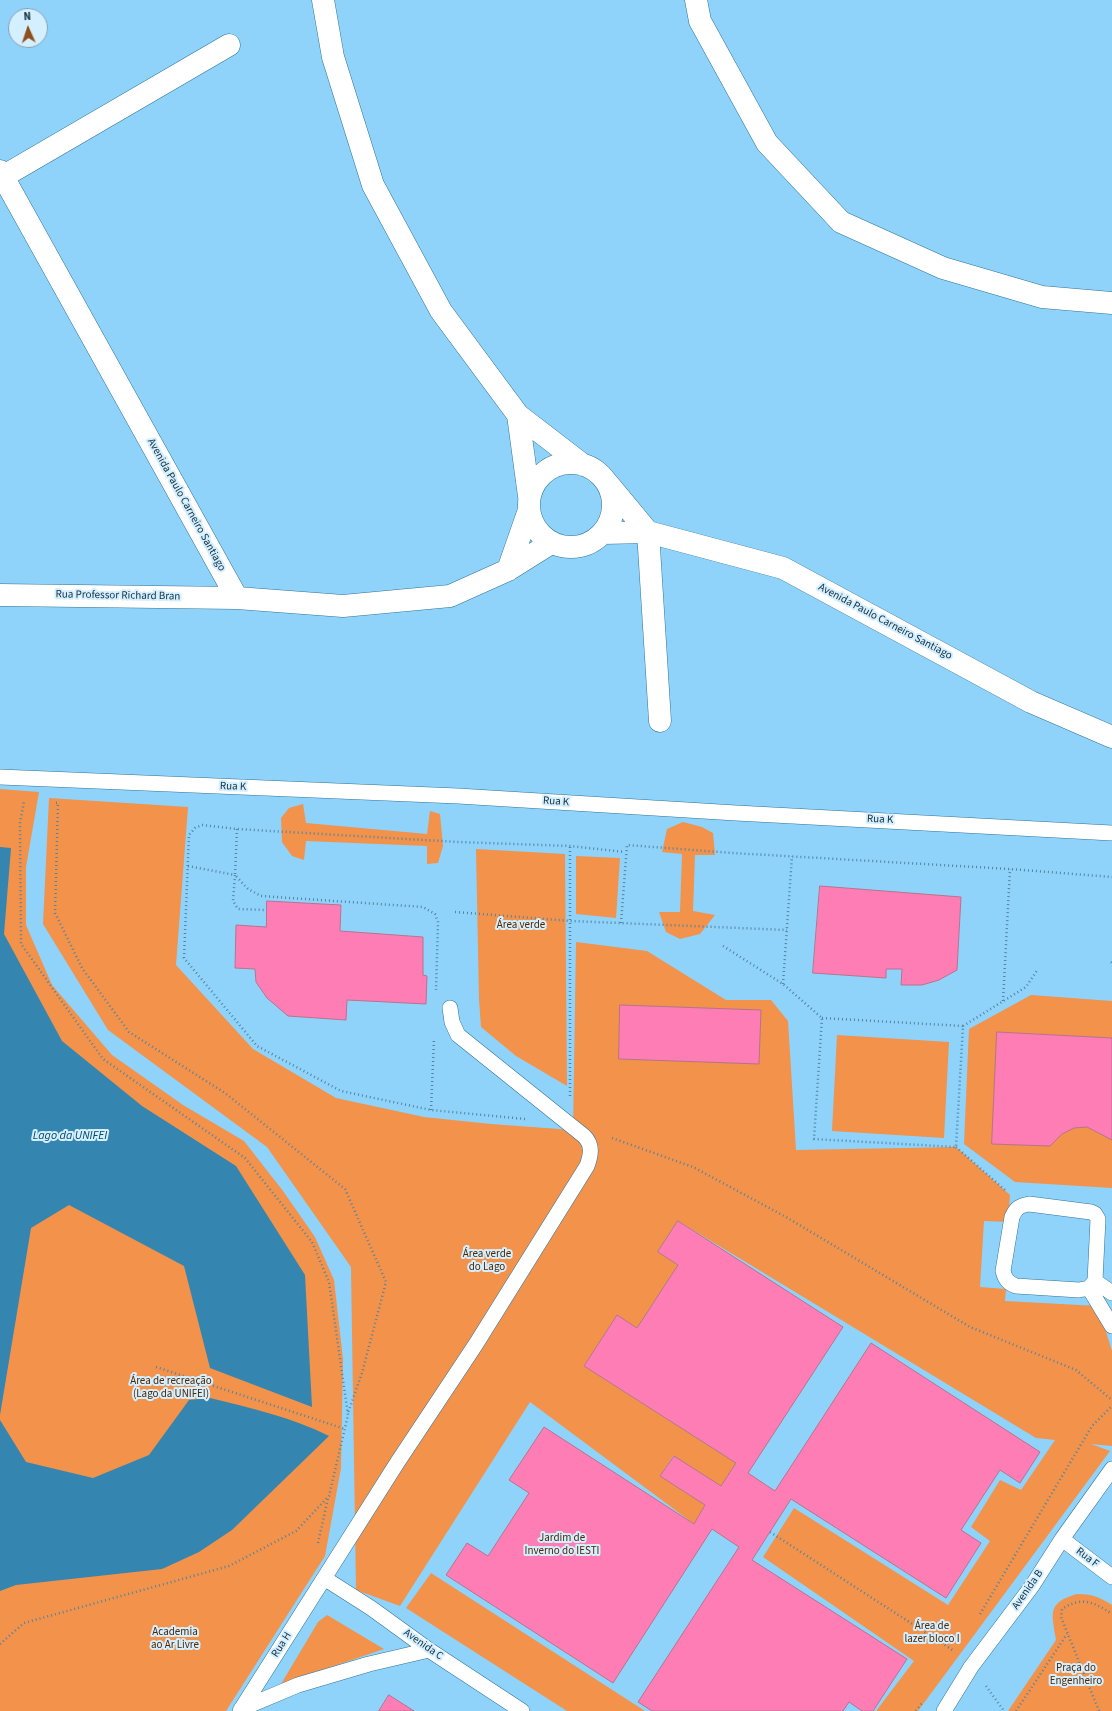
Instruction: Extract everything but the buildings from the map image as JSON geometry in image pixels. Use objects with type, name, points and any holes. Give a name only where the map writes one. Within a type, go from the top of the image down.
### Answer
[{"type":"street","points":[[323,0],[333,57],[373,185],[441,311],[518,415],[583,465],[595,471],[648,532],[660,721]]},
{"type":"street","points":[[696,0],[700,21],[767,143],[841,222],[951,270],[1042,297],[1112,303]]},
{"type":"street","points":[[2,174],[229,45]]},
{"type":"street","name":"Avenida Paulo Carneiro Santiago","points":[[2,174],[237,598]]},
{"type":"street","points":[[518,415],[532,524],[540,535],[551,543],[565,547],[579,547],[592,542],[603,533],[610,521],[613,507],[611,494],[605,481]]},
{"type":"street","points":[[508,570],[534,483],[543,473],[555,466],[569,463],[583,465]]},
{"type":"street","name":"Avenida Paulo Carneiro Santiago","points":[[603,533],[648,532],[783,568],[1031,702],[1112,737]]},
{"type":"street","points":[[237,598],[343,606],[450,596],[508,570],[551,543]]},
{"type":"street","name":"Rua Professor Richard Bran","points":[[0,595],[237,598]]},
{"type":"lane","name":"Rua K","points":[[0,777],[458,796],[736,813],[1112,833]]},
{"type":"lane","points":[[450,1008],[452,1022],[458,1035],[584,1136]]},
{"type":"lane","name":"Rua H","points":[[240,1710],[397,1463],[476,1344],[587,1166],[591,1148],[589,1141],[584,1136]]},
{"type":"lane","points":[[1112,1293],[1092,1284],[1079,1290],[1016,1286],[1009,1284],[1003,1271],[1012,1218],[1015,1210],[1021,1206],[1029,1204],[1095,1214],[1098,1219],[1098,1224],[1092,1284],[1112,1326]]},
{"type":"lane","name":"Avenida B","points":[[944,1711],[971,1666],[1032,1586],[1062,1539],[1101,1483],[1112,1470]]},
{"type":"lane","name":"Rua F","points":[[1062,1539],[1112,1577]]},
{"type":"lane","name":"Avenida C","points":[[324,1578],[371,1608],[429,1650],[522,1711]]},
{"type":"lane","points":[[240,1710],[298,1685],[369,1664],[429,1650]]},
{"type":"path","points":[[24,797],[20,824],[21,944],[103,1059],[245,1158],[312,1242],[329,1282],[348,1415]]},
{"type":"path","points":[[0,1644],[24,1623],[229,1566],[296,1530],[328,1496],[348,1415],[362,1373],[386,1282],[345,1190],[225,1093],[129,1032],[82,968],[55,913],[58,803],[51,802]]},
{"type":"path","points":[[570,846],[570,1110],[568,1117],[563,1120],[554,1121],[431,1110],[341,1091],[257,1046],[184,958],[189,835],[195,828],[202,825],[237,829],[458,842],[570,846],[625,852]]},
{"type":"path","points":[[237,829],[233,901],[238,909],[266,910]]},
{"type":"path","points":[[621,923],[625,852],[627,846],[1010,869],[1112,877]]},
{"type":"path","points":[[783,984],[792,856]]},
{"type":"path","points":[[188,866],[235,875],[248,889],[261,896],[423,907],[429,910],[435,914],[438,922],[436,993]]},
{"type":"path","points":[[1003,1001],[1010,869]]},
{"type":"path","points":[[455,912],[571,921],[787,930]]},
{"type":"path","points":[[723,946],[783,984],[822,1018],[963,1026],[1026,987],[1038,969]]},
{"type":"path","points":[[822,1018],[814,1139],[956,1147],[1010,1195],[1015,1210]]},
{"type":"path","points":[[956,1147],[963,1026]]},
{"type":"path","points":[[431,1110],[434,1032]]},
{"type":"path","points":[[584,1136],[605,1136],[693,1167],[786,1217],[970,1327],[1076,1370],[1112,1400]]},
{"type":"path","points":[[156,1367],[345,1429]]},
{"type":"path","points":[[977,1620],[1092,1426],[1112,1406]]},
{"type":"path","points":[[770,1532],[957,1653],[971,1666],[1004,1711]]},
{"type":"path","points":[[1099,1711],[1061,1617],[1062,1610],[1079,1601],[1088,1601],[1099,1605],[1112,1614]]},
{"type":"path","points":[[1016,1711],[1067,1634]]},
{"type":"path","points":[[916,1711],[925,1698]]},
{"type":"green space","name":"Área de recreação (Lago da UNIFEI)","points":[[0,789],[39,792],[26,867],[26,925],[52,985],[112,1055],[183,1105],[244,1141],[283,1191],[315,1237],[334,1280],[343,1359],[341,1468],[325,1556],[226,1711],[0,1711]]},
{"type":"green space","name":"Área verde do Lago","points":[[49,798],[188,807],[176,965],[253,1049],[336,1098],[424,1117],[573,1130],[576,942],[647,951],[726,1000],[771,1000],[788,1021],[796,1150],[956,1147],[1010,1195],[1008,1222],[984,1221],[980,1287],[1006,1289],[1005,1301],[1098,1306],[1112,1351],[1112,1446],[1091,1444],[1110,1451],[918,1711],[876,1711],[914,1661],[763,1557],[794,1508],[948,1605],[990,1541],[971,1527],[1000,1480],[1021,1490],[1055,1440],[1036,1438],[678,1221],[658,1252],[678,1265],[637,1328],[617,1315],[584,1366],[736,1463],[721,1486],[673,1456],[660,1476],[705,1505],[694,1524],[530,1402],[400,1606],[356,1590],[351,1267],[267,1147],[108,1030],[43,924]]},
{"type":"green space","points":[[303,804],[306,823],[427,834],[430,811],[440,814],[443,846],[438,863],[427,864],[427,846],[306,841],[304,860],[292,856],[282,842],[281,818],[289,808]]},
{"type":"green space","points":[[683,822],[702,827],[713,833],[715,855],[695,855],[693,911],[715,915],[700,934],[680,939],[666,932],[659,912],[680,912],[682,854],[662,852],[667,829]]},
{"type":"green space","name":"Área verde","points":[[476,849],[565,854],[567,1086],[516,1056],[481,1027],[479,999]]},
{"type":"green space","points":[[576,856],[620,858],[616,918],[576,914]]},
{"type":"green space","points":[[1031,995],[1112,1001],[1112,1188],[1015,1182],[964,1144],[969,1029]]},
{"type":"green space","points":[[837,1035],[949,1042],[944,1138],[832,1131]]},
{"type":"green space","points":[[431,1573],[645,1711],[567,1711],[406,1608]]},
{"type":"green space","name":"Praça do Engenheiro","points":[[1077,1594],[1095,1596],[1112,1605],[1112,1711],[1008,1711],[1056,1640],[1053,1623],[1053,1611],[1060,1601]]},
{"type":"green space","points":[[327,1615],[384,1649],[281,1684],[318,1622]]},
{"type":"water","name":"Lago da UNIFEI","points":[[0,847],[11,848],[4,934],[62,1041],[142,1106],[236,1166],[305,1275],[312,1407],[210,1368],[184,1266],[69,1205],[31,1228],[0,1415]]},
{"type":"water","points":[[210,1398],[256,1409],[285,1418],[329,1436],[232,1530],[199,1552],[162,1569],[16,1585],[0,1591],[0,1420],[26,1462],[93,1478],[149,1455],[189,1400]]},
{"type":"park label","name":"Jardim de Inverno do IESTI","points":[[562,1545]]},
{"type":"park label","name":"Área de lazer bloco I","points":[[932,1633]]},
{"type":"park label","name":"Academia ao Ar Livre","points":[[175,1639]]}]
